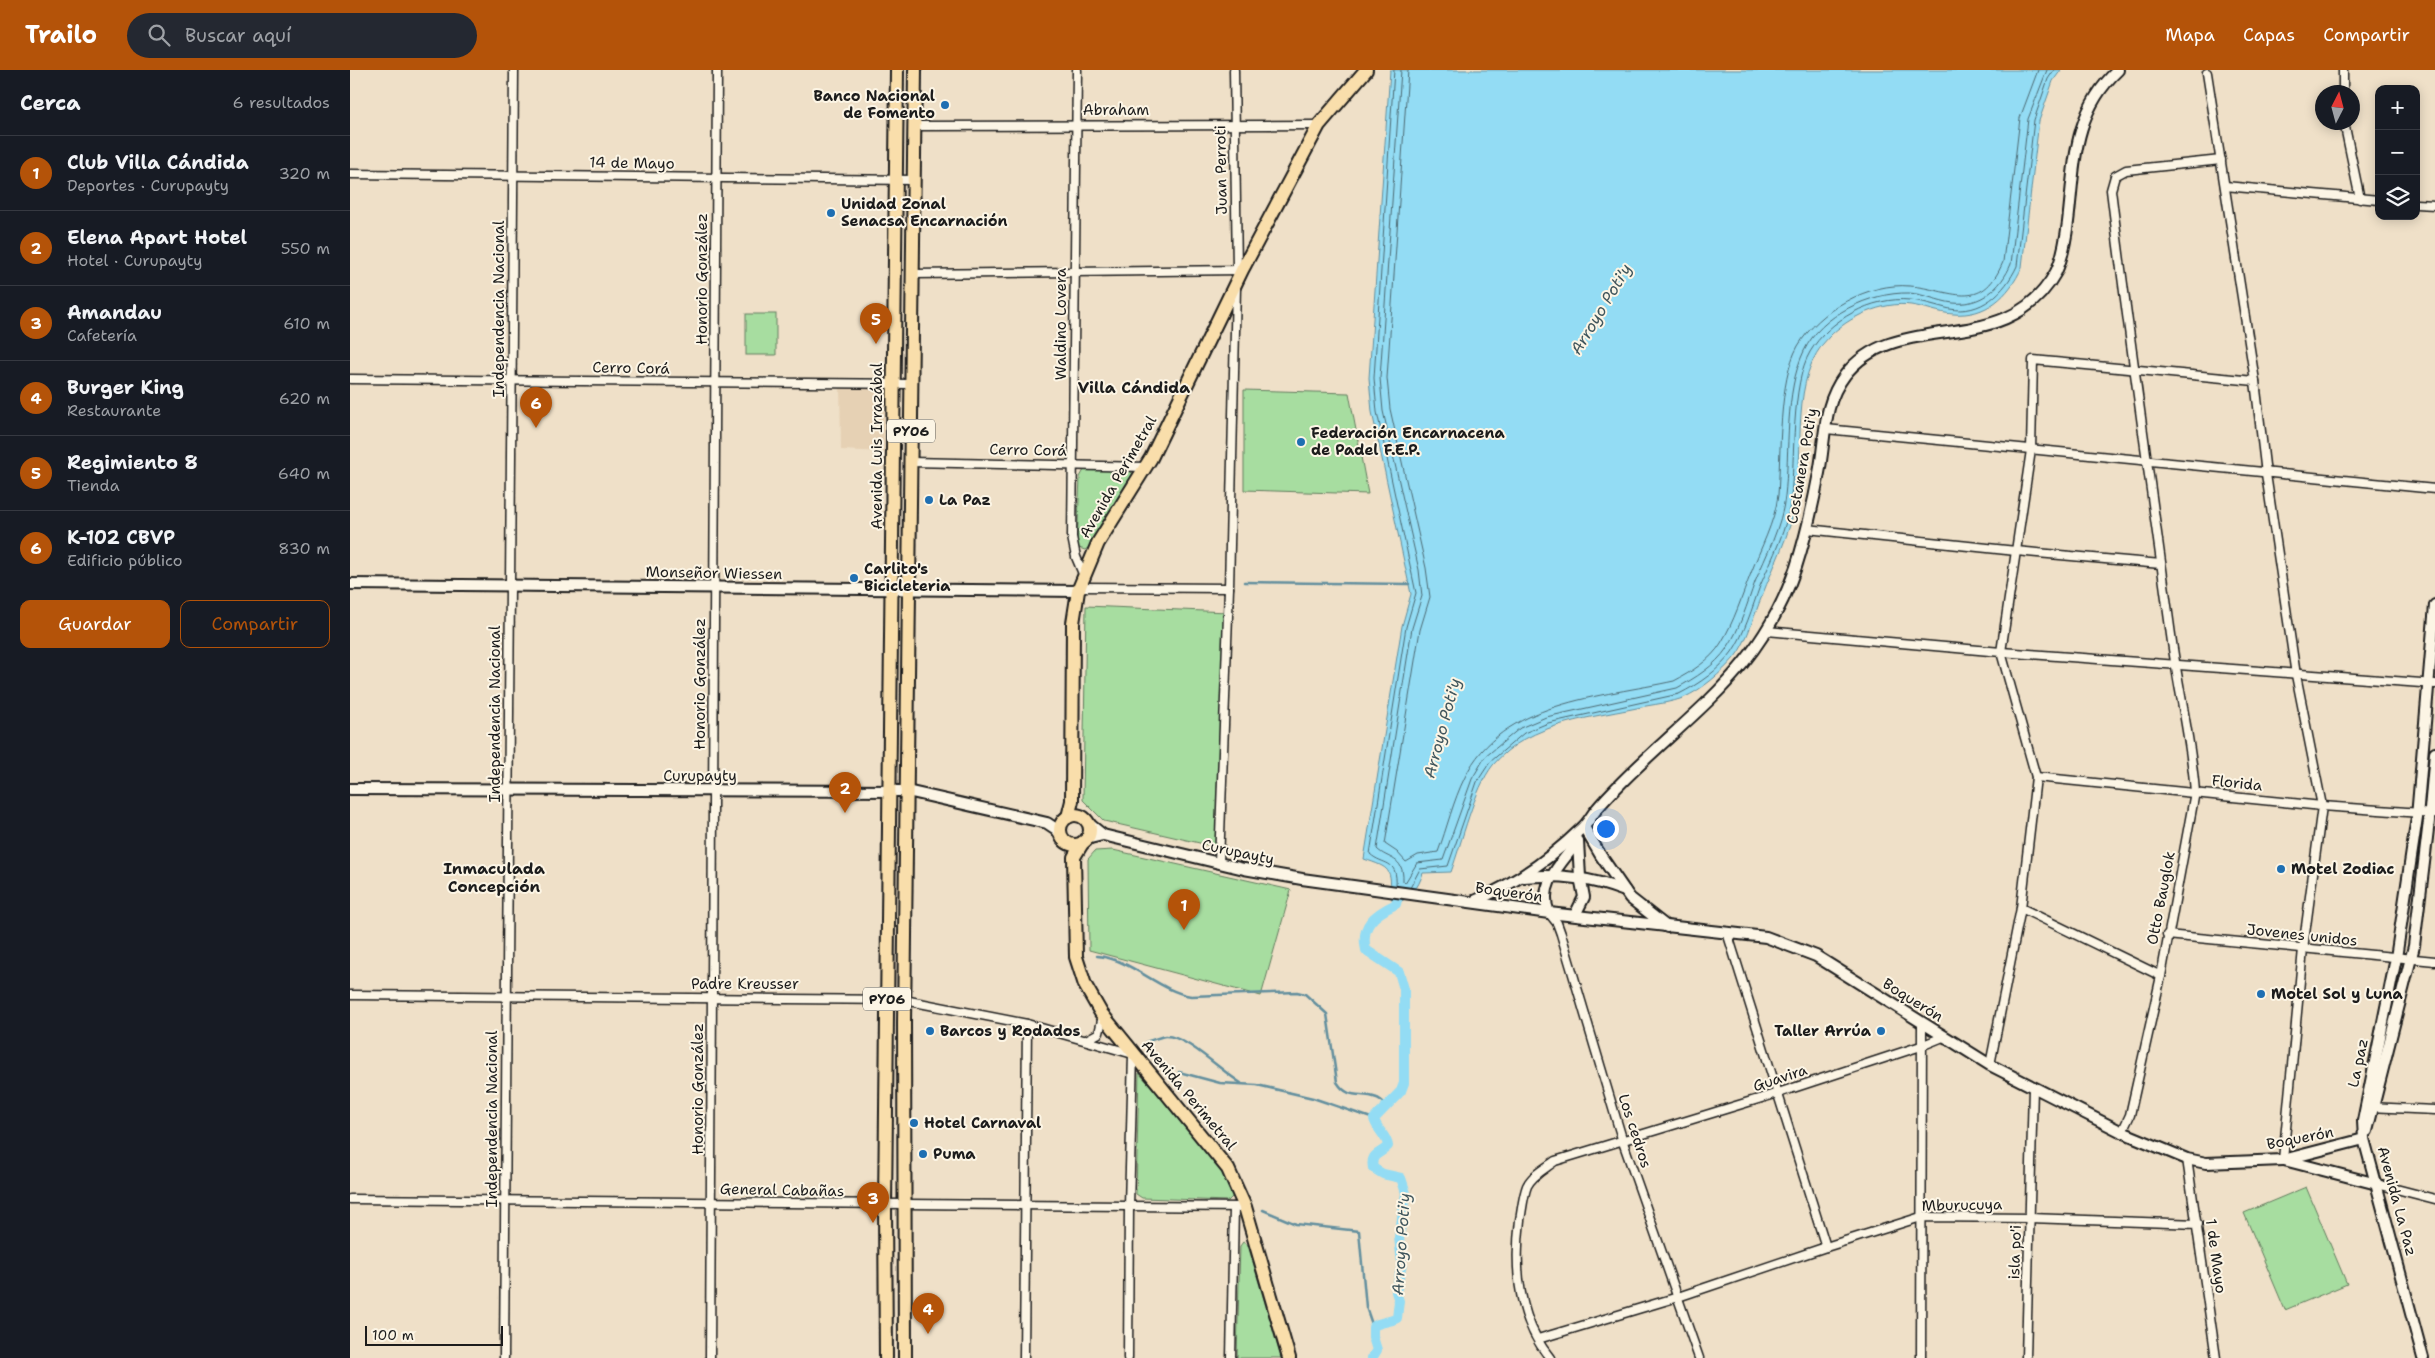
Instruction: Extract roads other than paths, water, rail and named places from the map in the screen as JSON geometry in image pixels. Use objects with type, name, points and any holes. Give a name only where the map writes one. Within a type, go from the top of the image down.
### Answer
[{"type":"main road","name":"Avenida Luis Irrazábal","points":[[889,792],[893,590],[893,384],[897,70]]},
{"type":"main road","name":"PY06","points":[[905,1358],[904,1000],[915,70]]},
{"type":"main road","name":"Avenida Perimetral","points":[[1074,857],[1089,831],[1076,819],[1072,801],[1073,623],[1081,585],[1106,530],[1146,467],[1239,274],[1319,125],[1366,70]]},
{"type":"main road","name":"PY06","points":[[886,1358],[885,1205],[889,792]]},
{"type":"main road","name":"Avenida Perimetral","points":[[1076,819],[1060,827],[1063,839],[1074,857],[1076,957],[1085,985],[1103,1016],[1221,1157],[1232,1177],[1239,1207],[1289,1358]]},
{"type":"main road","points":[[1063,839],[1074,845],[1084,841]]},
{"type":"street","name":"Independencia Nacional","points":[[504,1358],[514,70]]},
{"type":"street","name":"Honorio González","points":[[710,1358],[717,70]]},
{"type":"street","name":"Waldino Lovera","points":[[1077,70],[1072,537],[1081,585]]},
{"type":"street","name":"Juan Perroti","points":[[1219,863],[1230,588],[1232,405],[1239,274],[1234,70]]},
{"type":"street","name":"Costanera Poti'y","points":[[1524,876],[1584,827],[1623,781],[1720,692],[1767,631],[1779,610],[1807,529],[1826,429],[1828,404],[1835,388],[1854,364],[1866,354],[1896,341],[1973,330],[2000,322],[2038,295],[2049,282],[2056,271],[2066,236],[2075,157],[2082,124],[2095,96],[2118,70]]},
{"type":"street","points":[[2342,85],[2343,70]]},
{"type":"street","points":[[2207,73],[2255,381],[2266,474],[2296,675],[2322,806],[2303,949],[2283,1160],[2435,1199]]},
{"type":"street","name":"Abraham","points":[[914,126],[1076,124],[1319,125]]},
{"type":"street","points":[[2346,130],[2360,199]]},
{"type":"street","name":"Otto Bauglok","points":[[2122,1132],[2130,1115],[2160,976],[2195,792],[2192,762],[2175,666],[2133,369],[2111,190],[2112,181],[2115,176],[2126,170],[2221,160]]},
{"type":"street","name":"14 de Mayo","points":[[350,174],[914,180]]},
{"type":"street","points":[[2225,186],[2375,200]]},
{"type":"street","points":[[2420,204],[2435,205]]},
{"type":"street","points":[[913,274],[1075,271],[1239,274]]},
{"type":"street","points":[[1990,1065],[2021,908],[2036,777],[2001,652],[2031,450],[2033,360],[2255,381]]},
{"type":"street","name":"Cerro Corá","points":[[350,379],[912,384]]},
{"type":"street","points":[[1826,429],[2266,474],[2435,489]]},
{"type":"street","name":"Cerro Corá","points":[[911,462],[1146,467]]},
{"type":"street","points":[[1807,529],[2161,564]]},
{"type":"street","name":"Monseñor Wiessen","points":[[350,584],[893,590],[1081,585]]},
{"type":"street","points":[[1081,585],[1230,588]]},
{"type":"street","name":"La paz","points":[[2364,1139],[2396,958],[2417,812],[2432,683],[2435,605]]},
{"type":"street","points":[[1767,631],[2175,666],[2432,683]]},
{"type":"street","name":"La paz","points":[[2369,1108],[2414,946],[2432,814],[2435,753]]},
{"type":"street","name":"Florida","points":[[2036,777],[2322,806],[2432,814]]},
{"type":"street","name":"Curupayty","points":[[350,789],[907,791],[1047,823],[1076,819],[1103,835],[1268,874],[1429,897]]},
{"type":"street","points":[[1047,823],[1056,829],[1063,839]]},
{"type":"street","points":[[1549,912],[1545,903],[1545,892],[1554,875],[1578,841],[1584,827]]},
{"type":"street","points":[[1584,827],[1630,898],[1667,927]]},
{"type":"street","name":"Curupayty","points":[[1084,841],[1103,835]]},
{"type":"street","points":[[1575,915],[1584,897],[1580,877],[1578,841]]},
{"type":"street","points":[[1472,902],[1524,876],[1554,875],[1580,877],[1625,891]]},
{"type":"street","name":"Boquerón","points":[[1429,897],[1667,927],[1766,937],[1816,956],[1990,1065],[2122,1132],[2187,1159],[2206,1163],[2283,1160],[2364,1139]]},
{"type":"street","points":[[2021,908],[2160,976]]},
{"type":"street","name":"Los cedros","points":[[1549,912],[1557,923],[1561,934],[1623,1142],[1699,1358]]},
{"type":"street","points":[[1727,932],[1826,1246]]},
{"type":"street","name":"Jovenes unidos","points":[[2167,935],[2435,961]]},
{"type":"street","name":"Padre Kreusser","points":[[350,995],[904,1000],[1027,1024],[1134,1054]]},
{"type":"street","points":[[1086,1040],[1099,1033],[1103,1025],[1103,1016]]},
{"type":"street","points":[[1024,1358],[1027,1024]]},
{"type":"street","points":[[1921,1358],[1922,1024]]},
{"type":"street","name":"Guavira","points":[[1550,1358],[1525,1313],[1518,1281],[1517,1248],[1527,1186],[1536,1175],[1555,1161],[1623,1142],[1778,1093],[1921,1046],[1943,1036]]},
{"type":"street","points":[[1128,1358],[1129,1206],[1134,1054]]},
{"type":"street","name":"isla po'i","points":[[2026,1358],[2033,1086]]},
{"type":"street","points":[[2369,1108],[2435,1110]]},
{"type":"street","name":"Avenida La Paz","points":[[2364,1139],[2423,1358]]},
{"type":"street","name":"1 de Mayo","points":[[2187,1159],[2198,1224],[2216,1358]]},
{"type":"street","name":"General Cabañas","points":[[350,1199],[1239,1207]]},
{"type":"street","points":[[1231,1358],[1239,1207]]},
{"type":"street","name":"Mburucuya","points":[[1538,1339],[1678,1297],[1826,1246],[1921,1217],[2030,1218],[2198,1224]]},
{"type":"water","points":[[1390,70],[2061,70],[2053,81],[2039,121],[2022,267],[2010,287],[1995,303],[1976,312],[1965,314],[1953,314],[1900,304],[1878,308],[1846,323],[1829,337],[1816,353],[1808,372],[1803,393],[1798,482],[1793,514],[1786,538],[1747,635],[1735,657],[1711,680],[1683,698],[1584,718],[1544,730],[1508,750],[1486,775],[1469,816],[1451,872],[1423,873],[1419,884],[1413,892],[1396,904],[1390,897],[1390,875],[1388,870],[1364,859],[1402,626],[1411,594],[1372,412],[1369,378]]},
{"type":"waterway","points":[[1244,582],[1409,584]]},
{"type":"waterway","name":"Arroyo Poti'y","points":[[1372,1358],[1377,1350],[1373,1337],[1373,1327],[1397,1318],[1399,1301],[1396,1292],[1402,1264],[1399,1237],[1406,1193],[1401,1178],[1383,1174],[1373,1168],[1372,1163],[1374,1157],[1388,1146],[1374,1119],[1401,1091],[1404,1083],[1404,989],[1399,972],[1366,950],[1365,934],[1367,927],[1376,916],[1396,904],[1399,892]]},
{"type":"waterway","points":[[1097,956],[1110,958],[1122,963],[1167,988],[1191,996],[1297,992],[1305,994],[1327,1014],[1337,1082],[1346,1092],[1371,1096],[1387,1105]]},
{"type":"waterway","points":[[1146,1042],[1165,1036],[1174,1037],[1204,1055],[1241,1083]]},
{"type":"waterway","points":[[1179,1072],[1220,1083],[1257,1085],[1313,1098],[1374,1119]]},
{"type":"waterway","points":[[1263,1210],[1296,1224],[1359,1231],[1366,1307],[1373,1327]]},
{"type":"place","name":"Banco Nacional de Fomento","points":[[945,105]]},
{"type":"place","name":"Unidad Zonal Senacsa Encarnación","points":[[831,213]]},
{"type":"place","name":"Regimiento 8","points":[[876,344]]},
{"type":"place","name":"K-102 CBVP","points":[[536,428]]},
{"type":"place","name":"Federación Encarnacena de Padel F.E.P.","points":[[1301,442]]},
{"type":"place","name":"La Paz","points":[[929,500]]},
{"type":"place","name":"Carlito's Bicicleteria","points":[[854,578]]},
{"type":"place","name":"Elena Apart Hotel","points":[[845,813]]},
{"type":"place","name":"Motel Zodiac","points":[[2281,869]]},
{"type":"place","name":"Club Villa Cándida","points":[[1184,930]]},
{"type":"place","name":"Motel Sol y Luna","points":[[2261,994]]},
{"type":"place","name":"Barcos y Rodados","points":[[930,1031]]},
{"type":"place","name":"Taller Arrúa","points":[[1881,1031]]},
{"type":"place","name":"Hotel Carnaval","points":[[914,1123]]},
{"type":"place","name":"Puma","points":[[923,1154]]},
{"type":"place","name":"Amandau","points":[[873,1223]]},
{"type":"place","name":"Burger King","points":[[928,1334]]},
{"type":"district","name":"Villa Cándida","points":[[1134,387]]},
{"type":"district","name":"Inmaculada Concepción","points":[[494,877]]}]
